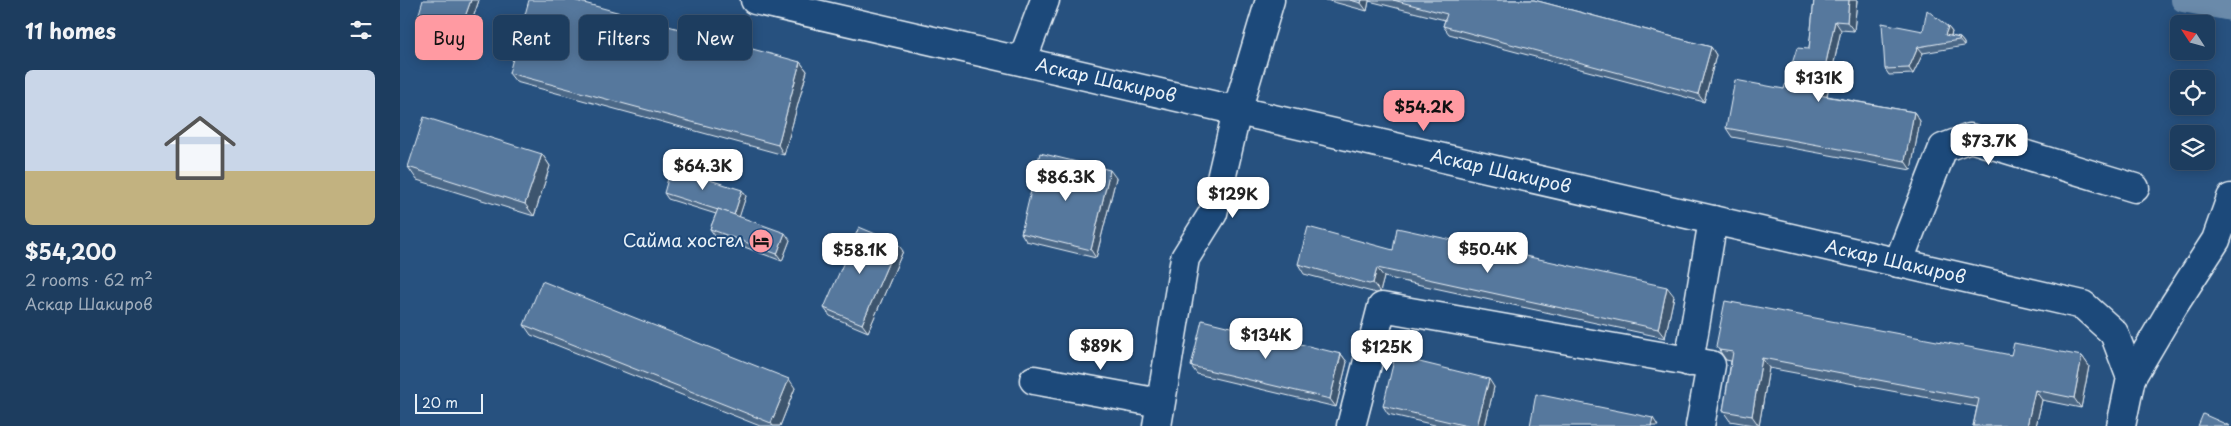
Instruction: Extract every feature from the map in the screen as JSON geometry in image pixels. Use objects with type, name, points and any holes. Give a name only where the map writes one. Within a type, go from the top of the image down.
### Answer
[{"type":"street","name":"Аскар Шакиров","points":[[755,0],[2083,305],[2114,333],[2131,378]]},
{"type":"street","points":[[1022,61],[1045,0]]},
{"type":"street","points":[[1034,380],[1158,415],[1185,258],[1213,213],[1238,111],[1270,0]]},
{"type":"street","points":[[1898,263],[1943,148],[1970,138],[2134,188]]},
{"type":"street","points":[[2121,426],[2131,378],[2174,305],[2216,240],[2231,198]]},
{"type":"street","points":[[1689,362],[1713,220]]},
{"type":"street","points":[[1351,426],[1382,307],[1711,366],[1700,426]]},
{"type":"building","points":[[423,0],[471,0],[466,15],[419,15]]},
{"type":"building","points":[[529,0],[573,0],[628,15],[579,15],[579,60],[668,60],[668,26],[678,29],[678,60],[752,60],[752,49],[800,62],[778,145],[509,73],[513,60],[569,60],[569,15],[525,15]]},
{"type":"building","points":[[1350,0],[1362,0],[1361,3]]},
{"type":"building","points":[[1393,0],[1534,0],[1711,47],[1698,94],[1443,26],[1447,14]]},
{"type":"building","points":[[1814,0],[1849,0],[1847,22],[1835,21],[1819,95],[1914,112],[1905,161],[1726,128],[1735,80],[1784,89],[1797,48],[1809,49]]},
{"type":"building","points":[[1927,10],[1948,27],[1945,35],[1960,38],[1959,40],[1918,47],[1909,68],[1885,69],[1882,23],[1923,31]]},
{"type":"building","points":[[424,117],[542,154],[525,204],[408,167]]},
{"type":"building","points":[[1040,153],[1110,170],[1091,250],[1021,233]]},
{"type":"building","points":[[671,168],[742,190],[734,215],[664,193]]},
{"type":"building","points":[[718,209],[785,233],[777,254],[710,229]]},
{"type":"building","points":[[859,227],[897,243],[862,324],[824,308]]},
{"type":"building","points":[[1308,227],[1393,250],[1397,228],[1667,287],[1658,329],[1377,268],[1373,283],[1369,284],[1298,264]]},
{"type":"building","points":[[542,281],[789,379],[771,423],[524,325]]},
{"type":"building","points":[[1725,301],[2011,355],[2014,343],[2082,356],[2074,398],[2035,390],[2027,426],[1973,426],[1979,399],[1762,358],[1752,416],[1723,411],[1733,352],[1719,350],[1716,346]]},
{"type":"building","points":[[1202,320],[1341,354],[1330,399],[1191,366]]},
{"type":"building","points":[[1395,356],[1489,379],[1477,426],[1467,426],[1383,406]]},
{"type":"building","points":[[1536,394],[1653,418],[1651,426],[1530,426]]},
{"type":"building","points":[[2203,414],[2230,426],[2198,426]]},
{"type":"waterway","points":[[2183,0],[2231,9]]},
{"type":"place","name":"Сайма хостел","points":[[761,241]]}]
